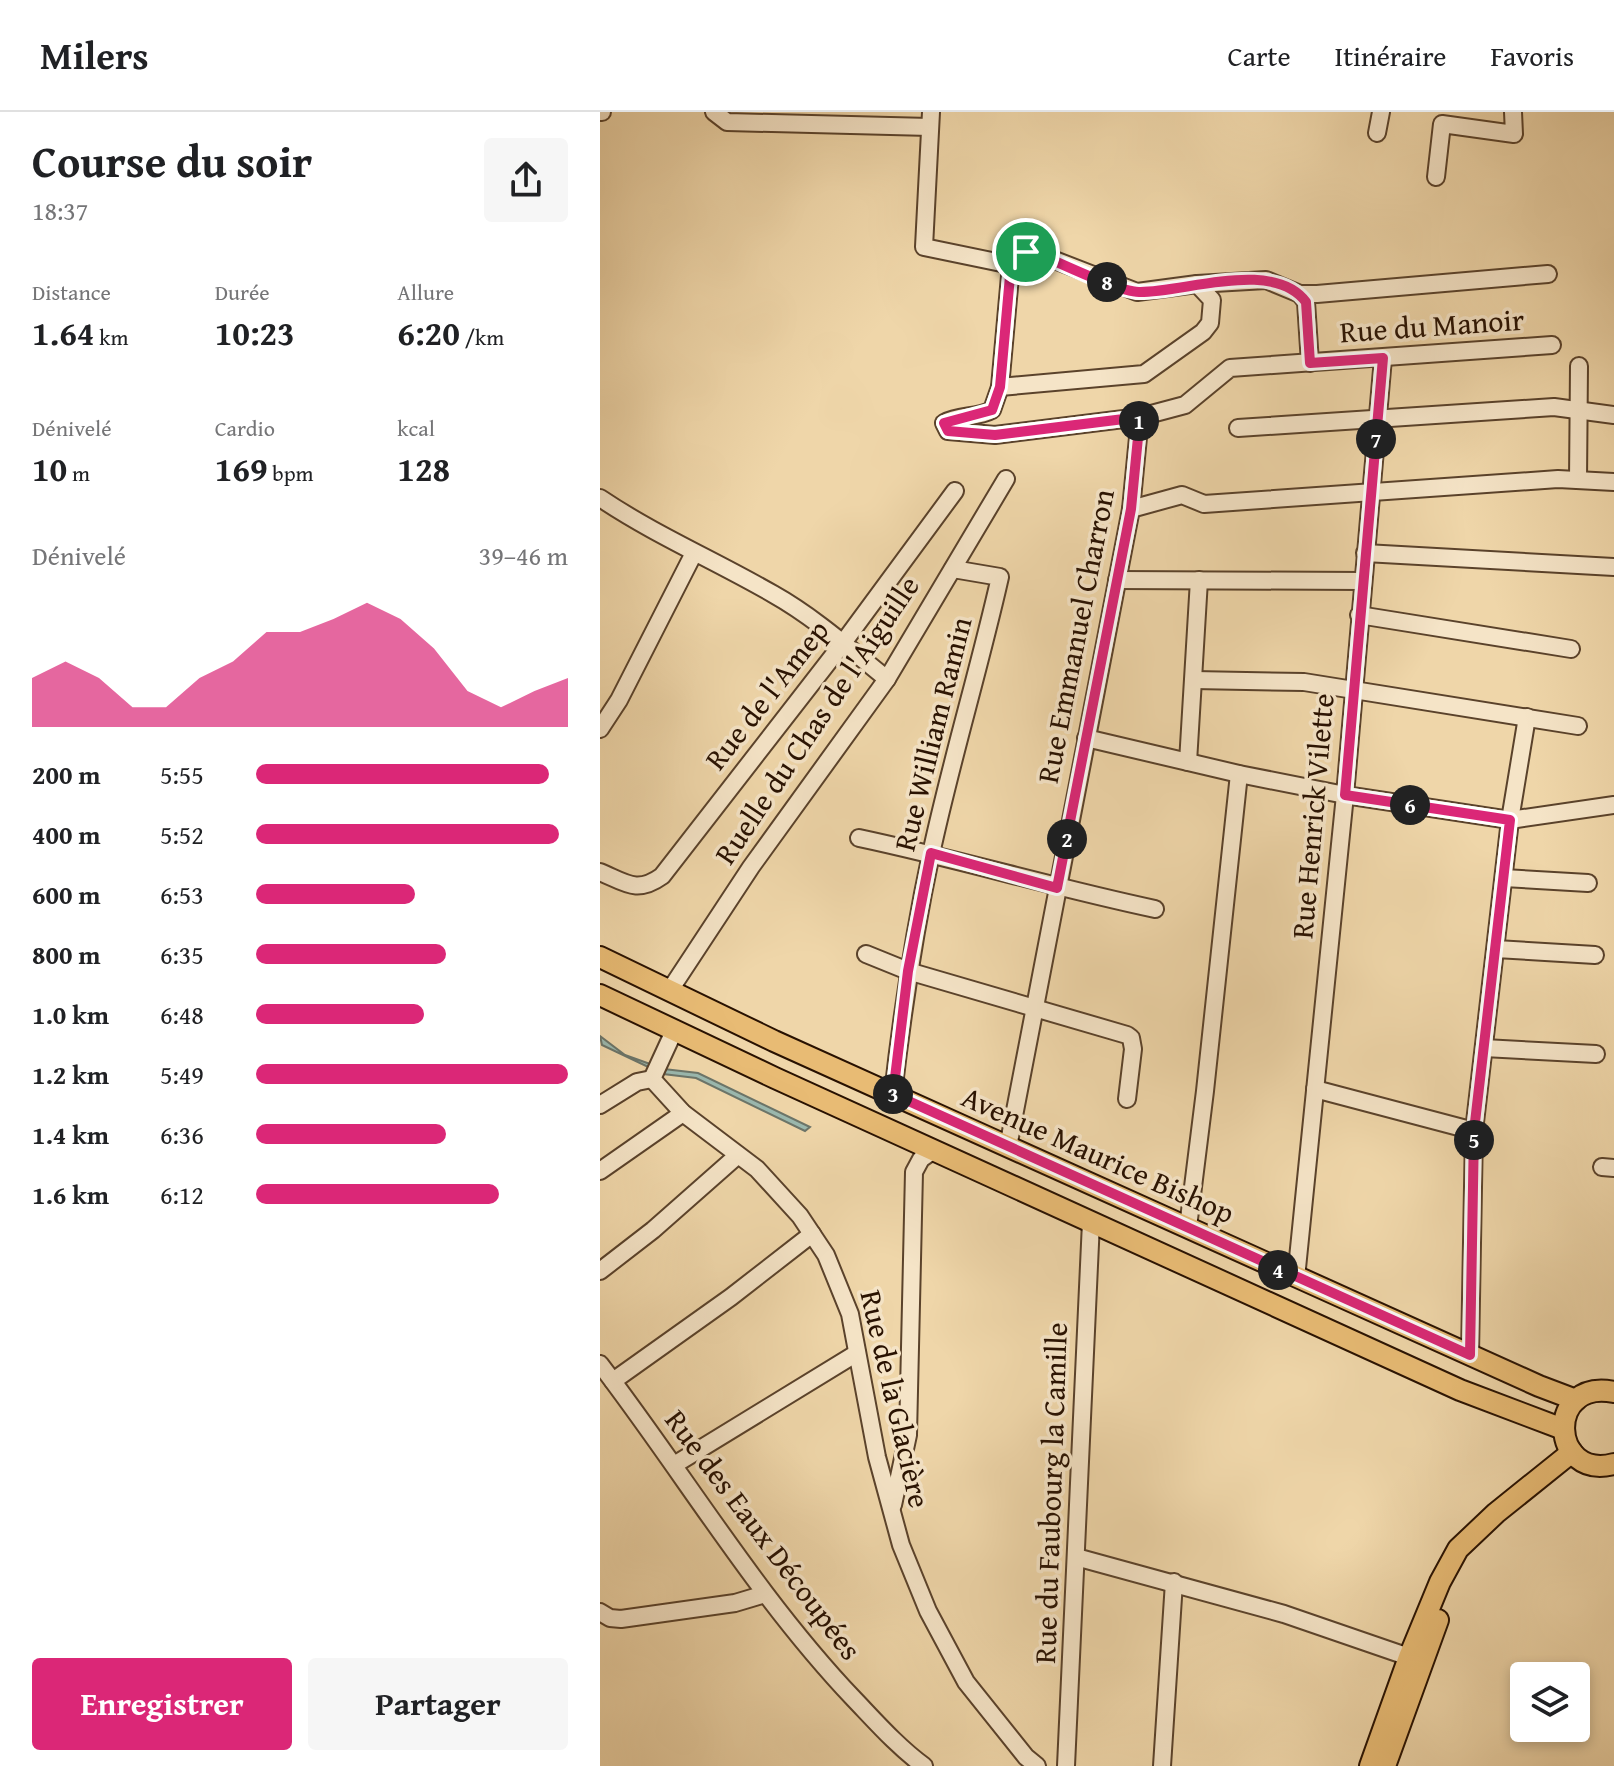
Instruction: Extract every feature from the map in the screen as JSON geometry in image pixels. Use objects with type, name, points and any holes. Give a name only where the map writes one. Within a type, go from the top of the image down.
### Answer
[{"type":"main road","name":"Avenue Maurice Bishop","points":[[600,957],[1296,1278],[1576,1400]]},
{"type":"main road","name":"Avenue Maurice Bishop","points":[[600,995],[1460,1390],[1563,1429]]},
{"type":"main road","points":[[1614,1392],[1594,1391],[1576,1400],[1566,1414],[1563,1429],[1576,1456],[1596,1466],[1614,1464]]},
{"type":"main road","points":[[1370,1766],[1409,1657],[1440,1582],[1458,1549],[1496,1513],[1576,1456]]},
{"type":"main road","points":[[1385,1766],[1437,1624],[1468,1557],[1576,1456]]},
{"type":"street","points":[[714,112],[727,122],[930,119],[924,247],[1011,265]]},
{"type":"street","points":[[1377,133],[1381,112]]},
{"type":"street","points":[[1436,177],[1442,124],[1514,134],[1513,112]]},
{"type":"street","points":[[1197,284],[1212,300],[1210,323],[1203,332],[1144,374],[1000,387],[1011,265],[1017,255],[1026,252],[1034,252],[1137,292],[1197,284],[1266,280],[1300,294],[1548,274]]},
{"type":"street","points":[[1300,294],[1306,302],[1310,363]]},
{"type":"street","name":"Rue du Manoir","points":[[1000,387],[992,410],[981,415],[952,419],[944,423],[948,431],[995,435],[1140,417],[1185,405],[1230,368],[1552,345]]},
{"type":"street","name":"Rue Henrick Vilette","points":[[1296,1278],[1345,795],[1383,358]]},
{"type":"street","points":[[1578,480],[1579,366]]},
{"type":"street","points":[[1238,428],[1554,407],[1614,415]]},
{"type":"street","name":"Rue Emmanuel Charron","points":[[1008,1147],[1131,509],[1140,417]]},
{"type":"street","name":"Ruelle du Chas de l'Aiguille","points":[[670,990],[751,867],[887,679],[1006,479]]},
{"type":"street","points":[[1131,509],[1182,495],[1204,504],[1558,479],[1614,482]]},
{"type":"street","name":"Rue de l'Amep","points":[[600,872],[634,887],[648,886],[662,876],[843,643],[955,491]]},
{"type":"street","points":[[600,498],[694,553],[775,595],[887,679]]},
{"type":"street","points":[[600,729],[619,700],[694,553]]},
{"type":"street","points":[[1365,553],[1614,567]]},
{"type":"street","name":"Rue William Ramin","points":[[893,1094],[908,971],[931,853],[1000,577],[953,569]]},
{"type":"street","points":[[1117,580],[1363,581]]},
{"type":"street","points":[[1188,762],[1199,580]]},
{"type":"street","points":[[1359,615],[1571,649]]},
{"type":"street","points":[[1194,680],[1304,682],[1578,726]]},
{"type":"street","points":[[1470,1355],[1474,1131],[1510,820],[1527,717]]},
{"type":"street","points":[[1086,738],[1345,795],[1510,820],[1614,805]]},
{"type":"street","points":[[1188,1227],[1239,774]]},
{"type":"street","points":[[859,838],[931,853],[1057,888],[1155,909]]},
{"type":"street","points":[[1504,878],[1588,883]]},
{"type":"street","points":[[1496,949],[1595,955]]},
{"type":"street","points":[[866,954],[908,971],[1131,1038],[1133,1049],[1127,1099]]},
{"type":"street","points":[[600,1105],[656,1070],[675,1029]]},
{"type":"street","points":[[1484,1048],[1596,1054]]},
{"type":"street","name":"Rue de la Glacière","points":[[656,1070],[683,1113],[757,1169],[800,1216],[838,1280],[850,1314],[877,1457],[901,1545],[928,1611],[966,1682],[1026,1757],[1037,1766]]},
{"type":"street","points":[[1315,1089],[1474,1131]]},
{"type":"street","points":[[600,1171],[683,1113]]},
{"type":"street","points":[[892,1511],[908,1435],[914,1172],[921,1159],[934,1150]]},
{"type":"street","points":[[600,1271],[653,1230],[738,1155]]},
{"type":"street","name":"Rue du Faubourg la Camille","points":[[1066,1766],[1091,1222]]},
{"type":"street","points":[[613,1381],[731,1297],[812,1234]]},
{"type":"street","points":[[674,1465],[857,1353]]},
{"type":"street","name":"Rue des Eaux Découpées","points":[[600,1364],[765,1594],[816,1659],[880,1726],[924,1766]]},
{"type":"street","points":[[1076,1557],[1284,1614],[1409,1657]]},
{"type":"street","points":[[1162,1766],[1174,1582]]},
{"type":"street","points":[[600,1612],[610,1618],[621,1619],[735,1603],[765,1594]]},
{"type":"water","points":[[600,1036],[625,1055],[664,1069],[698,1073],[810,1127],[805,1131],[696,1078],[663,1074],[602,1045]]},
{"type":"route","points":[[1026,252],[1034,252],[1137,292],[1197,284],[1266,280],[1291,288],[1306,302],[1310,363],[1383,358],[1345,795],[1510,820],[1474,1131],[1470,1355],[893,1094],[908,971],[931,853],[1057,888],[1131,509],[1140,417],[995,435],[948,431],[944,423],[986,414],[997,401],[1011,265],[1017,255],[1026,252]]}]
